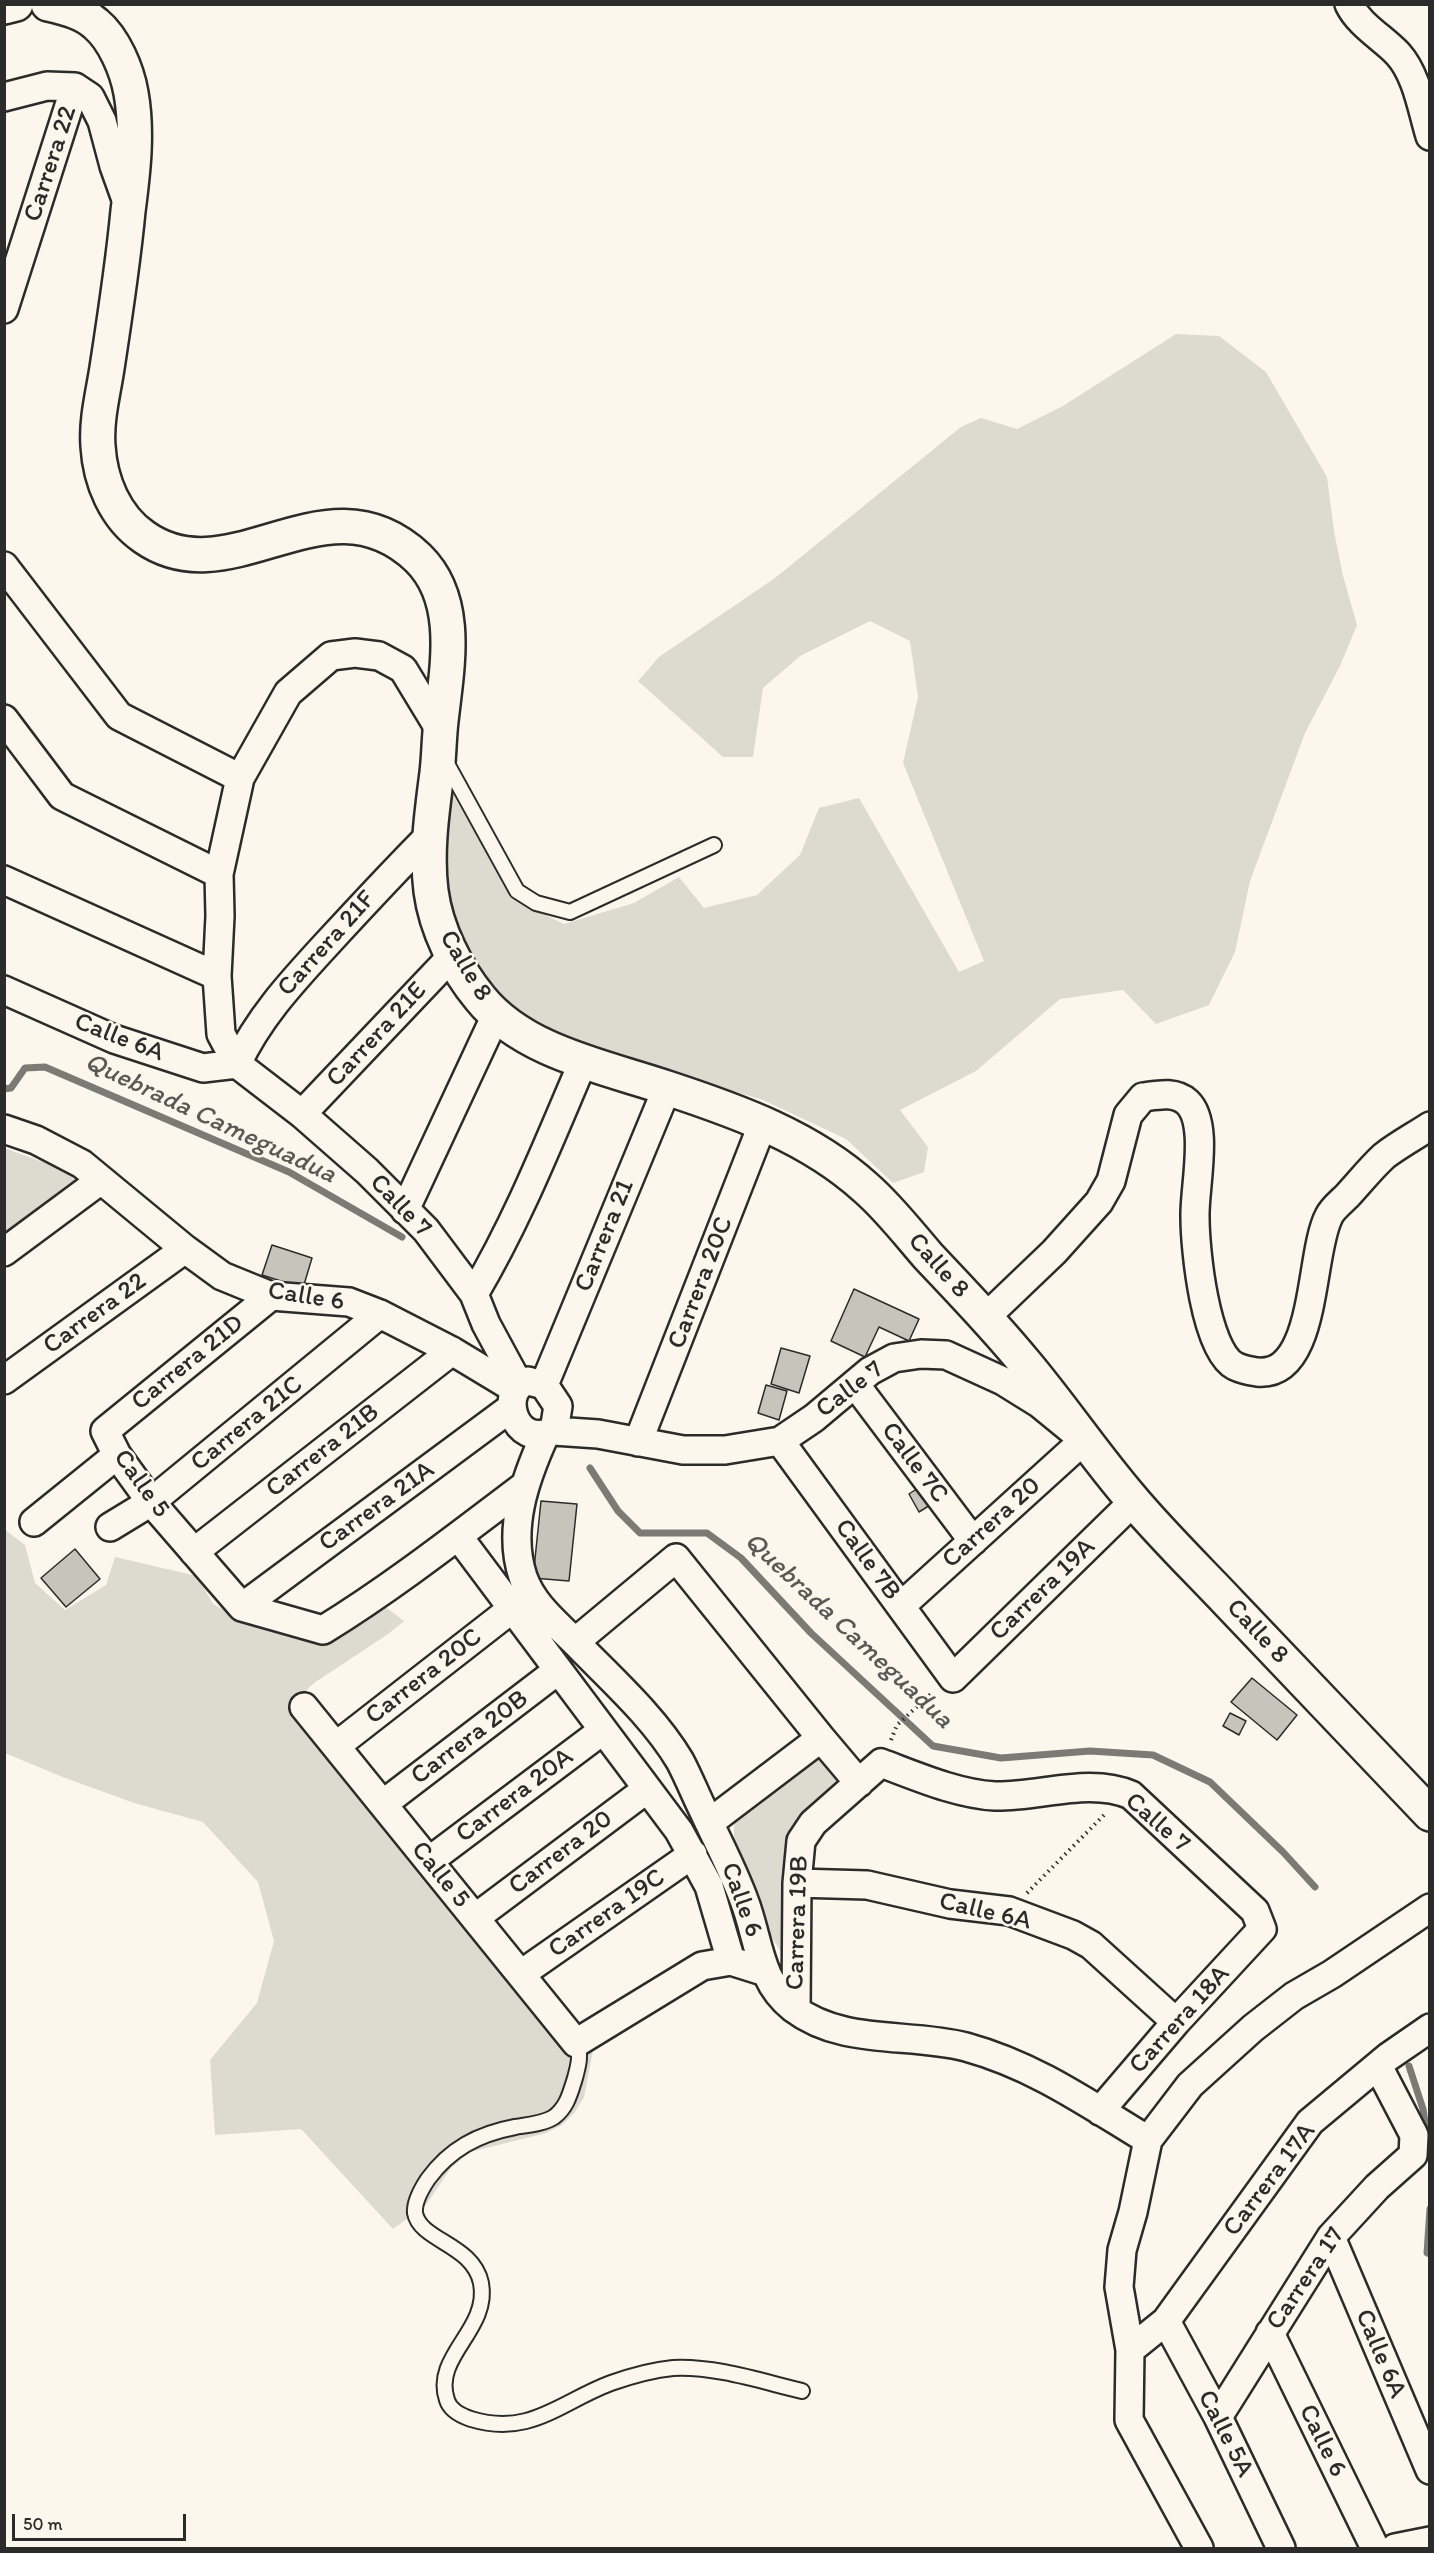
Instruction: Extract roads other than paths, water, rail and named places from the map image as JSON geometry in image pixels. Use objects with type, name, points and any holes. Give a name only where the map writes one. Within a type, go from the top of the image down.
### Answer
[{"type":"main road","points":[[4,7],[16,4]]},
{"type":"main road","name":"Calle 8","points":[[48,4],[88,17],[101,27],[120,58],[130,88],[134,119],[133,171],[129,206],[99,416],[98,448],[110,498],[138,534],[157,545],[180,552],[204,555],[230,552],[316,527],[363,528],[383,534],[403,545],[435,578],[443,600],[448,662],[431,824],[431,892],[437,920],[453,955],[480,999],[496,1015],[548,1047],[583,1062],[667,1088],[763,1123],[816,1151],[865,1187],[1026,1364],[1133,1502],[1430,1814]]},
{"type":"street","points":[[1349,4],[1377,36],[1399,55],[1416,87],[1430,136]]},
{"type":"street","points":[[4,97],[47,86],[75,87],[90,97],[102,121],[114,166],[129,206]]},
{"type":"street","name":"Carrera 22","points":[[4,309],[75,87]]},
{"type":"street","points":[[4,566],[119,716],[240,778]]},
{"type":"street","points":[[237,1064],[221,1034],[217,976],[220,916],[219,874],[240,778],[288,693],[331,656],[355,653],[379,657],[403,669],[440,740]]},
{"type":"street","points":[[4,719],[62,796],[219,874]]},
{"type":"street","name":"Carrera 21F","points":[[237,1064],[248,1039],[288,987],[374,892],[431,824]]},
{"type":"street","points":[[4,880],[217,976]]},
{"type":"street","name":"Carrera 21E","points":[[302,1114],[453,955]]},
{"type":"street","name":"Calle 6A","points":[[4,990],[114,1040],[203,1068],[237,1064]]},
{"type":"street","points":[[405,1210],[496,1015]]},
{"type":"street","points":[[474,1294],[523,1204],[583,1062]]},
{"type":"street","name":"Calle 7","points":[[237,1064],[302,1114],[367,1171],[426,1230],[474,1294],[491,1334],[534,1408],[598,1434],[683,1450],[725,1450],[780,1441],[870,1371],[894,1358],[921,1354],[946,1355],[1012,1387],[1040,1404],[1084,1440]]},
{"type":"street","name":"Carrera 21","points":[[534,1408],[667,1088]]},
{"type":"street","points":[[985,1318],[1054,1252],[1099,1202],[1111,1181],[1128,1115],[1143,1097],[1175,1095],[1186,1101],[1198,1123],[1195,1216],[1206,1308],[1216,1343],[1222,1355],[1234,1366],[1265,1372],[1280,1367],[1292,1356],[1304,1328],[1319,1251],[1329,1215],[1384,1156],[1430,1126]]},
{"type":"street","name":"Carrera 20C","points":[[638,1442],[763,1123]]},
{"type":"street","name":"Calle 6","points":[[4,1129],[36,1140],[92,1172],[185,1249],[222,1276],[271,1296],[349,1302],[380,1314],[452,1351],[534,1408],[524,1446],[527,1476],[516,1529],[523,1577],[536,1604],[650,1720],[673,1752],[721,1844],[745,1901],[766,1972],[777,1994],[796,2010],[852,2035],[931,2039],[996,2057],[1037,2073],[1148,2140]]},
{"type":"street","points":[[4,1252],[92,1172]]},
{"type":"street","name":"Carrera 22","points":[[4,1380],[185,1249]]},
{"type":"street","name":"Carrera 21D","points":[[105,1431],[271,1296]]},
{"type":"street","name":"Carrera 21C","points":[[110,1527],[151,1502],[380,1314]]},
{"type":"street","name":"Carrera 21B","points":[[194,1552],[452,1351]]},
{"type":"street","name":"Calle 7C","points":[[855,1384],[973,1541]]},
{"type":"street","name":"Carrera 21A","points":[[242,1607],[534,1408]]},
{"type":"street","name":"Calle 5","points":[[105,1431],[117,1455],[151,1502],[242,1607]]},
{"type":"street","name":"Carrera 20","points":[[901,1606],[1084,1440]]},
{"type":"street","name":"Calle 7B","points":[[780,1441],[953,1678]]},
{"type":"street","points":[[34,1522],[117,1455]]},
{"type":"street","points":[[242,1607],[323,1630],[458,1536],[527,1476]]},
{"type":"street","name":"Carrera 19A","points":[[953,1678],[1133,1502]]},
{"type":"street","points":[[458,1536],[693,1854],[709,1886],[730,1962]]},
{"type":"street","points":[[575,1642],[676,1558],[820,1738],[859,1783]]},
{"type":"street","name":"Carrera 20C","points":[[336,1746],[513,1608]]},
{"type":"street","name":"Carrera 20B","points":[[383,1804],[557,1671]]},
{"type":"street","name":"Calle 5","points":[[304,1707],[576,2043]]},
{"type":"street","name":"Carrera 20A","points":[[429,1861],[602,1731]]},
{"type":"street","points":[[709,1823],[820,1738]]},
{"type":"street","name":"Calle 7","points":[[881,1763],[946,1785],[992,1796],[1022,1796],[1102,1787],[1126,1793],[1255,1911],[1262,1929]]},
{"type":"street","name":"Carrera 19B","points":[[796,2010],[797,1884],[801,1841],[813,1823],[881,1763]]},
{"type":"street","name":"Carrera 20","points":[[475,1918],[647,1789]]},
{"type":"street","name":"Carrera 19C","points":[[521,1974],[693,1854]]},
{"type":"street","name":"Calle 6A","points":[[797,1884],[867,1884],[950,1904],[1009,1911],[1073,1935],[1091,1945],[1176,2022]]},
{"type":"street","points":[[1199,2548],[1130,2420],[1130,2350],[1119,2286],[1122,2250],[1133,2212],[1148,2140],[1190,2085],[1253,2028],[1294,1996],[1332,1974],[1430,1908]]},
{"type":"street","name":"Carrera 18A","points":[[1100,2111],[1176,2022],[1262,1929]]},
{"type":"street","name":"Carrera 19B","points":[[576,2043],[702,1966],[730,1962],[766,1972]]},
{"type":"street","name":"Carrera 17A","points":[[1130,2350],[1166,2321],[1310,2122],[1425,2031]]},
{"type":"street","name":"Carrera 17","points":[[1218,2417],[1330,2237],[1377,2187],[1413,2155],[1414,2135],[1383,2062]]},
{"type":"street","name":"Calle 6A","points":[[1330,2237],[1430,2470]]},
{"type":"street","name":"Calle 5A","points":[[1166,2321],[1218,2417],[1281,2548]]},
{"type":"street","name":"Calle 6","points":[[1270,2332],[1375,2548]]},
{"type":"street","points":[[1395,2548],[1430,2541]]},
{"type":"lane","points":[[440,740],[464,797],[517,891],[536,903],[570,912],[714,845]]},
{"type":"lane","points":[[576,2043],[579,2049],[577,2068],[569,2097],[562,2110],[551,2119],[479,2136],[462,2146],[448,2156],[435,2170],[417,2200],[415,2211],[419,2222],[464,2254],[476,2266],[482,2295],[475,2323],[455,2352],[447,2371],[447,2401],[454,2411],[466,2418],[502,2426],[546,2415],[609,2384],[644,2372],[673,2368],[701,2369],[802,2391]]},
{"type":"waterway","name":"Quebrada Cameguadua","points":[[4,1089],[11,1088],[25,1068],[45,1067],[289,1172],[402,1237]]},
{"type":"waterway","name":"Quebrada Cameguadua","points":[[590,1468],[618,1511],[640,1533],[707,1533],[741,1558],[811,1633],[933,1746],[1001,1758],[1090,1751],[1153,1755],[1210,1782],[1283,1852],[1315,1887]]},
{"type":"waterway","name":"Quebrada Cameguadua","points":[[1409,2066],[1423,2109],[1430,2155]]},
{"type":"waterway","name":"Quebrada Cameguadua","points":[[1430,2209],[1427,2253],[1430,2254]]}]
